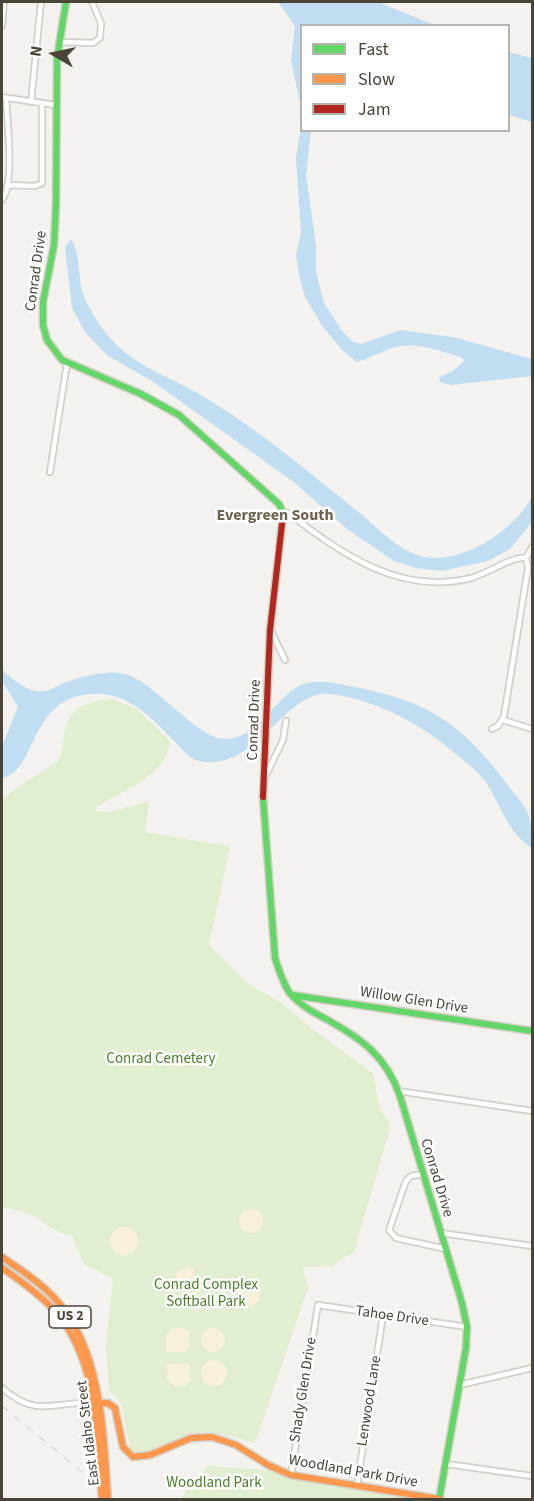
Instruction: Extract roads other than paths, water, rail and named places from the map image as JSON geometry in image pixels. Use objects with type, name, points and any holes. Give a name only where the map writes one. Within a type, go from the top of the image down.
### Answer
[{"type":"main road","name":"Conrad Drive","points":[[66,2],[55,105],[55,233],[42,322],[48,343],[67,363],[148,397],[179,415],[259,485],[283,512],[284,527],[270,625],[264,786],[264,816],[275,958],[280,977],[292,996],[309,1012],[357,1037],[373,1049],[385,1063],[398,1091],[446,1249],[467,1327],[460,1385],[439,1499]]},
{"type":"main road","name":"Willow Glen Drive","points":[[292,996],[532,1031]]},
{"type":"main road","name":"East Idaho Street","points":[[2,1257],[38,1281],[71,1319],[91,1359],[108,1500]]},
{"type":"main road","name":"East Idaho Street","points":[[2,1268],[40,1294],[63,1321],[86,1368],[96,1403],[102,1500]]},
{"type":"main road","name":"Woodland Park Drive","points":[[96,1403],[115,1408],[123,1447],[133,1457],[148,1456],[191,1438],[212,1437],[239,1445],[269,1467],[291,1475],[439,1499]]},
{"type":"street","points":[[2,26],[4,2]]},
{"type":"street","points":[[31,102],[41,2]]},
{"type":"street","points":[[60,42],[93,43],[100,38],[101,22],[92,2]]},
{"type":"street","points":[[2,200],[7,185],[4,98],[55,105]]},
{"type":"street","points":[[7,185],[35,186],[42,183],[42,104]]},
{"type":"street","points":[[50,472],[67,363]]},
{"type":"street","points":[[283,512],[362,562],[404,580],[460,581],[486,574],[518,557],[526,558]]},
{"type":"street","points":[[492,729],[503,720],[528,568],[526,558],[532,547]]},
{"type":"street","points":[[270,625],[273,638],[285,660]]},
{"type":"street","points":[[503,720],[532,729]]},
{"type":"street","points":[[264,786],[270,765],[283,740],[286,721]]},
{"type":"street","points":[[398,1091],[532,1111]]},
{"type":"street","points":[[423,1174],[413,1175],[406,1180],[390,1224],[390,1232],[396,1238],[446,1249]]},
{"type":"street","points":[[441,1233],[532,1246]]},
{"type":"street","name":"Tahoe Drive","points":[[318,1305],[467,1327]]},
{"type":"street","name":"Shady Glen Drive","points":[[291,1475],[318,1305]]},
{"type":"street","name":"Lenwood Lane","points":[[357,1486],[383,1315]]},
{"type":"street","points":[[460,1385],[532,1368]]},
{"type":"street","points":[[2,1388],[21,1403],[34,1407],[96,1403]]},
{"type":"street","points":[[446,1464],[532,1476]]},
{"type":"water","points":[[278,2],[378,2],[432,24],[300,24],[300,102],[291,61],[295,26]]},
{"type":"water","points":[[510,52],[532,58],[532,122],[510,115]]},
{"type":"water","points":[[300,132],[311,132],[306,175],[316,245],[316,272],[324,303],[342,331],[353,342],[361,344],[400,330],[453,337],[532,359],[532,376],[451,385],[440,382],[439,377],[455,369],[464,361],[462,358],[428,348],[401,346],[357,362],[342,350],[323,327],[305,297],[300,279],[296,256],[301,232],[296,158]]},
{"type":"water","points":[[71,239],[76,251],[81,287],[86,300],[101,327],[121,349],[132,358],[196,392],[249,426],[407,551],[425,557],[440,558],[472,549],[501,532],[514,520],[532,496],[532,522],[510,549],[488,561],[442,571],[416,568],[394,561],[347,529],[295,483],[152,381],[108,356],[85,332],[72,308],[65,247]]},
{"type":"water","points":[[2,670],[22,686],[40,691],[47,691],[69,681],[95,674],[113,672],[128,675],[152,689],[203,730],[214,737],[225,739],[247,732],[291,691],[307,683],[336,683],[402,699],[440,717],[472,743],[488,760],[529,816],[532,848],[511,827],[483,778],[442,743],[398,715],[366,702],[331,694],[314,696],[299,704],[238,755],[220,761],[199,761],[193,758],[145,713],[122,699],[109,695],[78,696],[62,703],[50,713],[21,765],[12,774],[2,778],[2,746],[18,707],[2,681]]},
{"type":"railway","points":[[2,1406],[82,1472]]},
{"type":"district","name":"Evergreen South","points":[[275,516]]},
{"type":"park label","name":"Conrad Cemetery","points":[[161,1060]]},
{"type":"park label","name":"Conrad Complex Softball Park","points":[[206,1294]]},
{"type":"park label","name":"Woodland Park","points":[[214,1484]]}]
